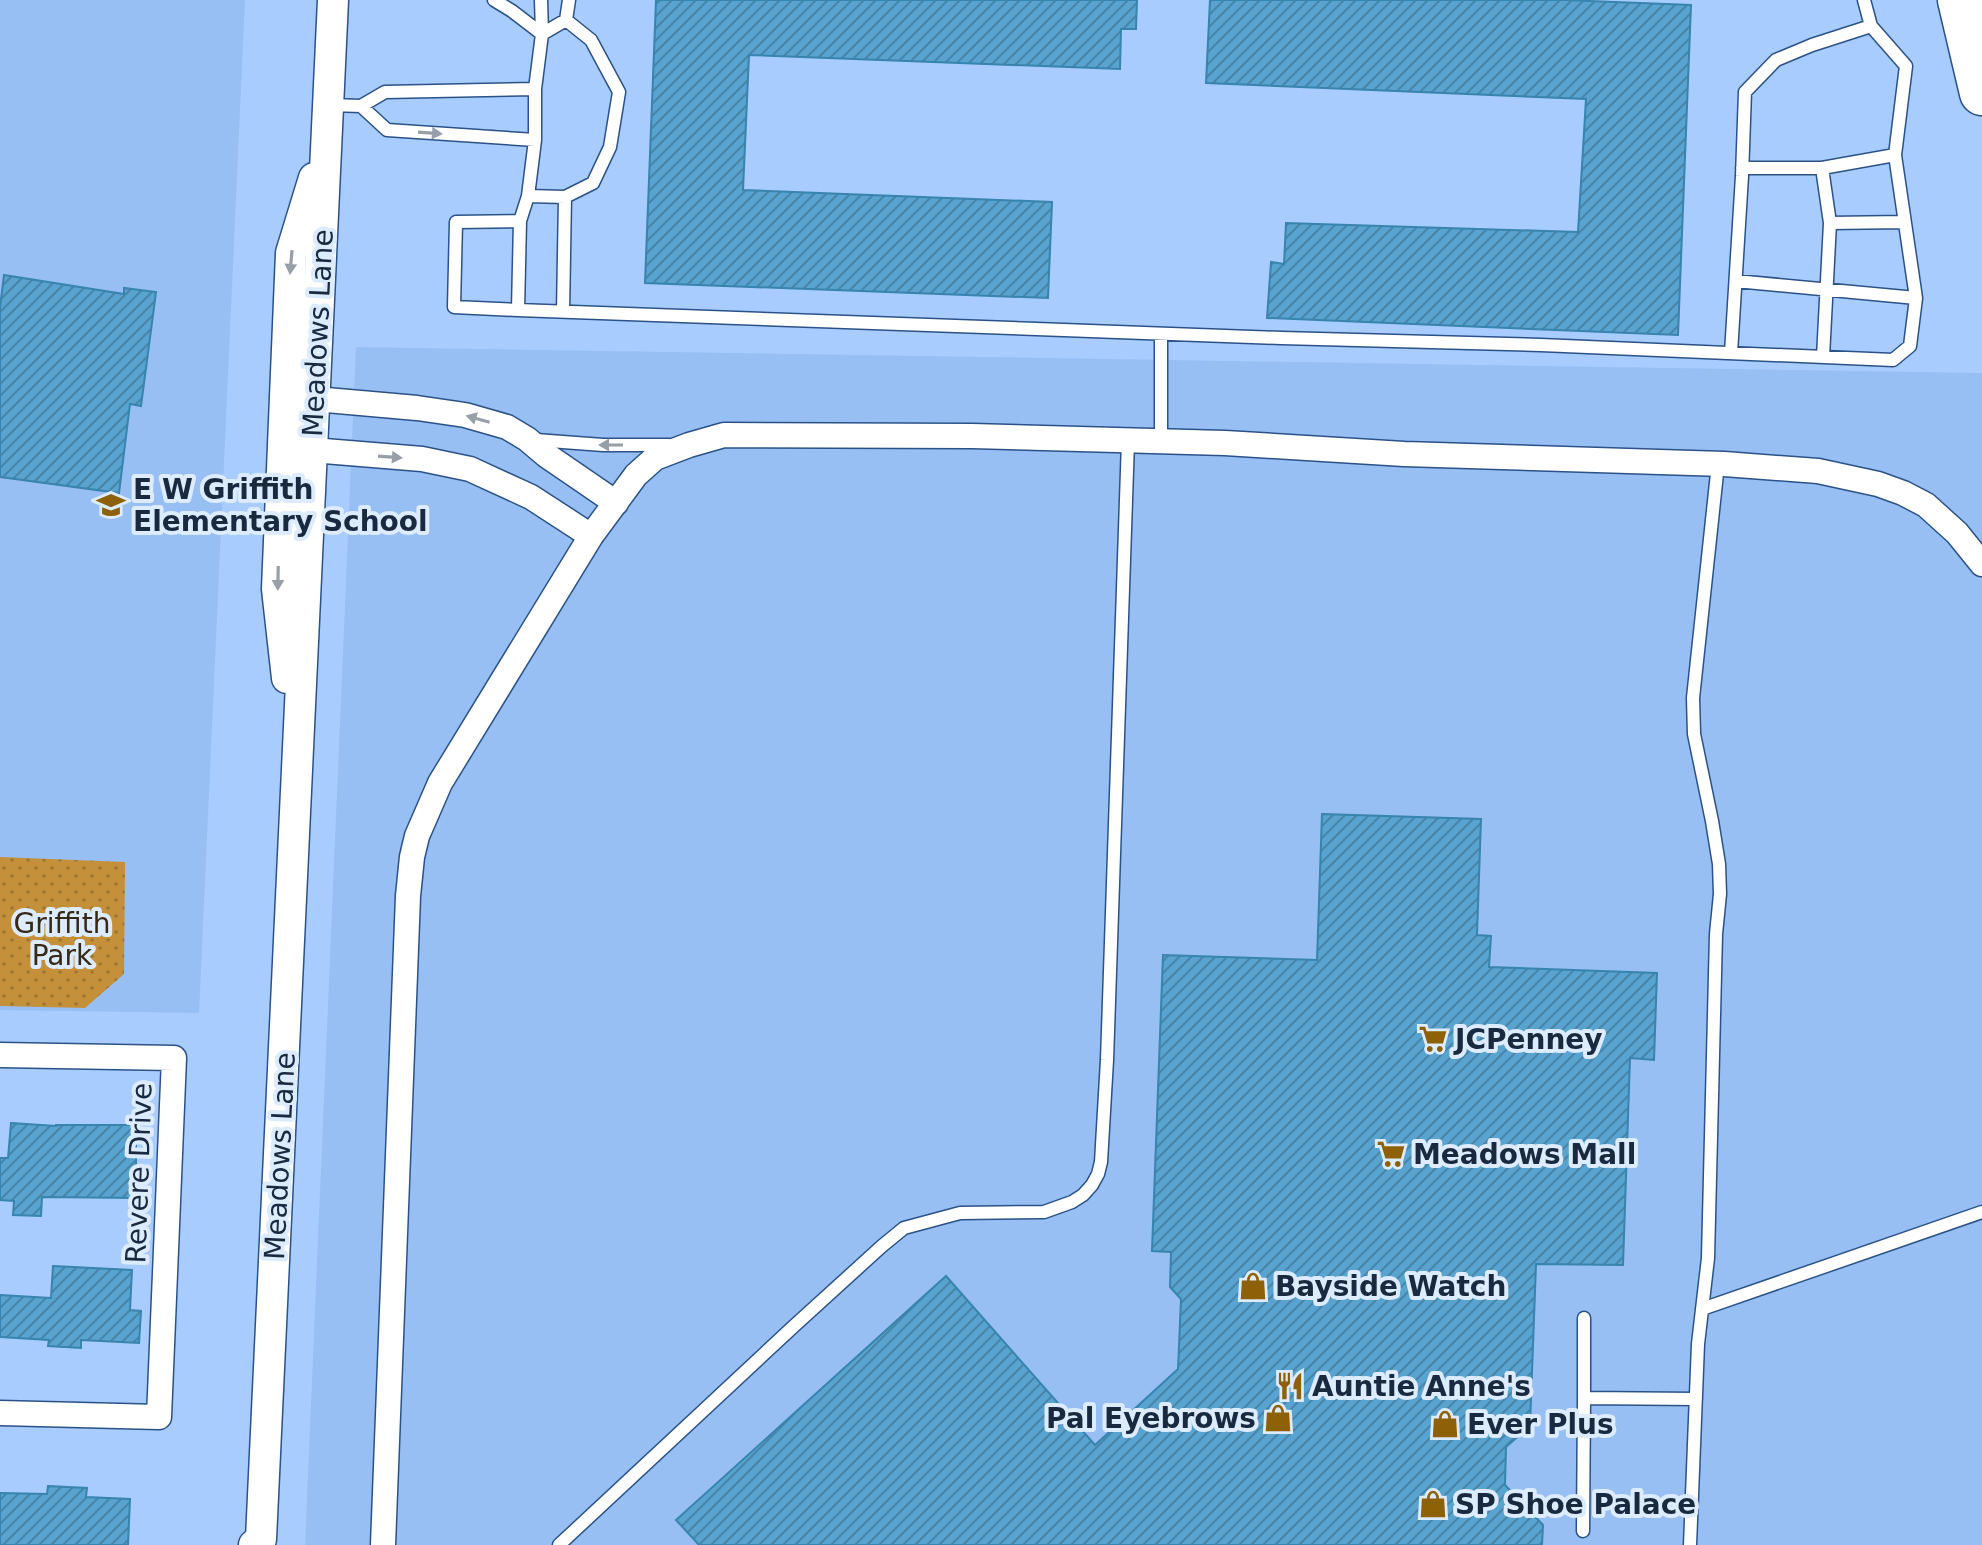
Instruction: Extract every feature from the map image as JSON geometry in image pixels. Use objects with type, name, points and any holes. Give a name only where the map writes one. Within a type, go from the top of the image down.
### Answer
[{"type":"highway","points":[[1960,0],[1982,93]]},
{"type":"street","name":"Meadows Lane","points":[[261,1543],[333,0]]},
{"type":"street","name":"Meadows Lane","points":[[298,773],[277,589],[291,253],[328,119]]},
{"type":"street","points":[[315,399],[465,415],[507,427],[616,503]]},
{"type":"street","points":[[383,1545],[412,857],[424,817],[440,783],[591,536],[636,475],[655,458],[724,435],[972,436],[1225,443],[1818,471],[1878,484],[1926,505],[1957,533],[1982,564]]},
{"type":"street","points":[[312,450],[422,459],[470,469],[531,497],[591,536]]},
{"type":"street","name":"Revere Drive","points":[[0,1055],[174,1058],[159,1417],[0,1413]]},
{"type":"lane","points":[[494,0],[542,34]]},
{"type":"lane","points":[[518,310],[520,221],[528,196],[535,140],[535,89],[542,34],[541,0]]},
{"type":"lane","points":[[566,20],[569,0]]},
{"type":"lane","points":[[520,221],[456,222],[454,307],[1893,360],[1910,346],[1916,298],[1895,155],[1906,66],[1871,26],[1864,0]]},
{"type":"lane","points":[[542,34],[566,20]]},
{"type":"lane","points":[[528,196],[565,197],[593,183],[610,147],[619,92],[591,40],[566,20]]},
{"type":"lane","points":[[1731,353],[1745,92],[1776,60],[1871,26]]},
{"type":"lane","points":[[328,119],[385,92],[535,89]]},
{"type":"lane","points":[[361,106],[387,130],[535,140]]},
{"type":"lane","points":[[1742,168],[1822,168],[1895,155]]},
{"type":"lane","points":[[1822,168],[1830,223],[1823,357]]},
{"type":"lane","points":[[563,312],[565,197]]},
{"type":"lane","points":[[1830,223],[1904,222]]},
{"type":"lane","points":[[1736,281],[1916,298]]},
{"type":"lane","points":[[1161,334],[1161,442]]},
{"type":"lane","points":[[527,439],[603,445],[689,445]]},
{"type":"lane","points":[[559,1545],[904,1228],[960,1213],[1044,1212],[1083,1195],[1098,1174],[1107,1060],[1128,441]]},
{"type":"lane","points":[[1690,1545],[1696,1399],[1708,1258],[1716,934],[1720,894],[1715,835],[1694,734],[1693,698],[1718,464]]},
{"type":"lane","points":[[1702,1309],[1982,1212]]},
{"type":"lane","points":[[1583,1531],[1584,1318]]},
{"type":"lane","points":[[1584,1398],[1696,1399]]},
{"type":"shaded area","name":"E W Griffith Elementary School","points":[[0,0],[245,0],[199,1013],[0,1010]]},
{"type":"shaded area","points":[[356,347],[1982,373],[1982,1545],[305,1545]]},
{"type":"green space","name":"Griffith Park","points":[[0,857],[125,862],[124,974],[85,1008],[0,1006]]},
{"type":"building","points":[[656,0],[1137,0],[1136,29],[1121,29],[1120,69],[749,55],[743,190],[1052,202],[1048,298],[645,283]]},
{"type":"building","points":[[1210,0],[1564,0],[1691,5],[1678,335],[1267,318],[1271,262],[1284,264],[1286,223],[1578,232],[1586,99],[1206,83]]},
{"type":"building","points":[[4,275],[124,294],[124,288],[156,292],[141,406],[130,404],[119,493],[0,477],[0,307]]},
{"type":"building","name":"Meadows Mall","points":[[1322,814],[1481,819],[1477,935],[1491,936],[1489,967],[1657,973],[1654,1060],[1630,1058],[1623,1265],[1536,1264],[1530,1426],[1506,1447],[1505,1485],[1543,1525],[1542,1545],[699,1545],[676,1520],[946,1276],[1095,1445],[1178,1369],[1181,1299],[1170,1287],[1171,1252],[1152,1251],[1163,955],[1317,960]]},
{"type":"building","points":[[11,1123],[136,1125],[136,1198],[42,1197],[41,1216],[13,1215],[14,1201],[0,1200],[0,1158],[8,1158]]},
{"type":"building","points":[[53,1266],[132,1270],[130,1310],[141,1311],[139,1343],[81,1340],[81,1348],[48,1346],[49,1340],[0,1337],[0,1295],[51,1298]]},
{"type":"building","points":[[48,1486],[87,1488],[86,1497],[130,1499],[128,1545],[0,1545],[0,1493],[47,1494]]},
{"type":"place","name":"E W Griffith Elementary School","points":[[111,505]]},
{"type":"place","name":"JCPenney","points":[[1433,1039]]},
{"type":"place","name":"Meadows Mall","points":[[1391,1154]]},
{"type":"place","name":"Bayside Watch","points":[[1253,1286]]},
{"type":"place","name":"Auntie Anne's","points":[[1290,1386]]},
{"type":"place","name":"Pal Eyebrows","points":[[1278,1418]]},
{"type":"place","name":"Ever Plus","points":[[1445,1424]]},
{"type":"place","name":"SP Shoe Palace","points":[[1433,1504]]}]
